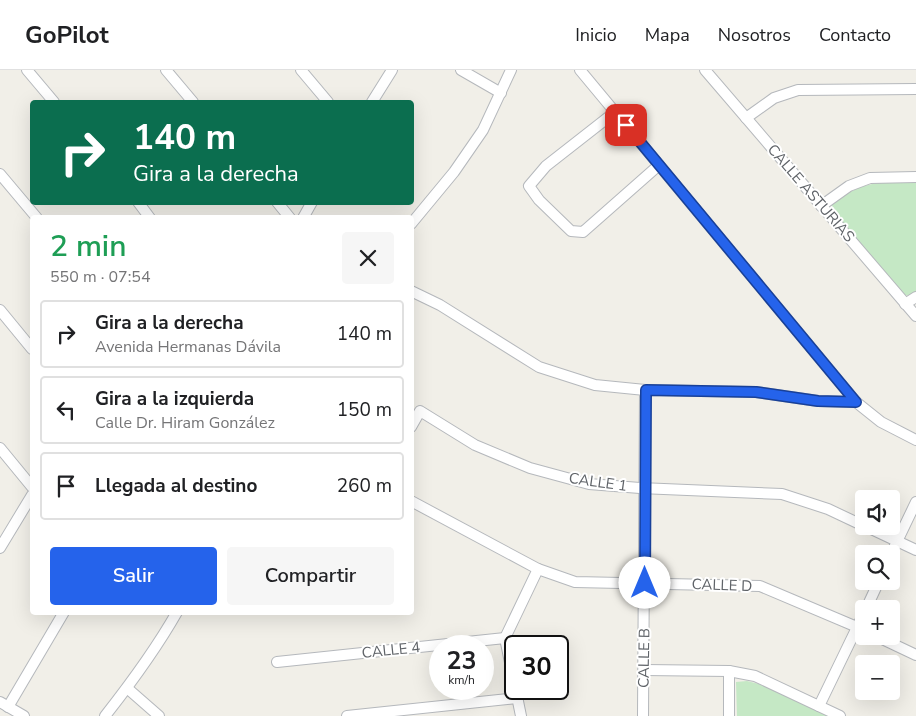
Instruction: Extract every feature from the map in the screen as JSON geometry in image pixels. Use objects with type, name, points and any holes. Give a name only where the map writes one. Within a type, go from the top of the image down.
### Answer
[{"type":"street","points":[[27,70],[52,100]]},
{"type":"street","points":[[166,70],[191,100]]},
{"type":"street","points":[[301,70],[326,100]]},
{"type":"street","points":[[373,100],[392,70]]},
{"type":"street","points":[[461,70],[500,93]]},
{"type":"street","points":[[414,220],[454,172],[483,130],[511,70]]},
{"type":"street","points":[[580,70],[856,402],[881,422],[916,440]]},
{"type":"street","name":"CALLE ASTURIAS","points":[[705,70],[916,316]]},
{"type":"street","points":[[746,118],[774,98],[798,90],[916,89]]},
{"type":"street","points":[[615,112],[546,166],[529,186],[539,200],[571,231],[583,232],[659,165]]},
{"type":"street","points":[[0,174],[34,215]]},
{"type":"street","points":[[821,206],[848,186],[870,178],[916,177]]},
{"type":"street","points":[[279,205],[288,215]]},
{"type":"street","points":[[414,292],[440,305],[539,367],[595,385],[646,390],[756,392],[818,401],[856,402]]},
{"type":"street","points":[[905,304],[916,297]]},
{"type":"street","points":[[0,310],[30,347]]},
{"type":"street","name":"CALLE B","points":[[642,716],[646,390]]},
{"type":"street","name":"CALLE 1","points":[[414,421],[420,411],[475,445],[530,468],[589,484],[782,494],[828,509],[855,522]]},
{"type":"street","points":[[0,448],[30,485]]},
{"type":"street","points":[[0,548],[30,498]]},
{"type":"street","points":[[895,545],[916,502]]},
{"type":"street","name":"CALLE D","points":[[414,504],[538,569],[575,582],[760,586],[855,627]]},
{"type":"street","name":"CALLE 1","points":[[884,535],[916,550]]},
{"type":"street","points":[[506,635],[538,569]]},
{"type":"street","points":[[24,716],[4,704],[62,615]]},
{"type":"street","points":[[105,716],[127,688],[175,615]]},
{"type":"street","name":"CALLE 4","points":[[276,662],[504,638]]},
{"type":"street","points":[[819,706],[855,638]]},
{"type":"street","points":[[895,645],[916,655]]},
{"type":"street","points":[[644,670],[729,671],[755,676],[840,716]]},
{"type":"street","points":[[729,671],[730,716]]},
{"type":"street","points":[[127,688],[159,716]]},
{"type":"street","points":[[347,716],[436,712],[505,700]]},
{"type":"street","points":[[517,700],[521,716]]},
{"type":"green space","points":[[916,182],[916,293],[912,296],[904,295],[832,211],[832,205],[852,191],[871,184]]},
{"type":"green space","points":[[747,681],[759,684],[829,716],[737,716],[736,682]]},
{"type":"route","points":[[626,125],[856,402],[818,401],[756,392],[646,390],[645,583]]}]
